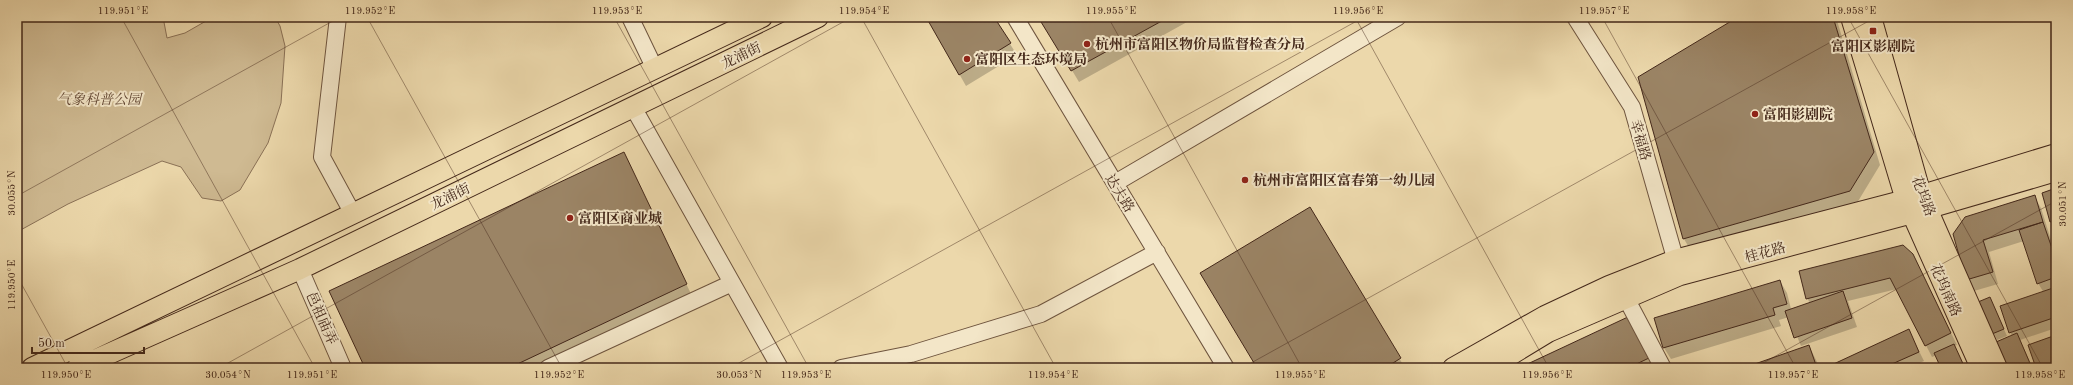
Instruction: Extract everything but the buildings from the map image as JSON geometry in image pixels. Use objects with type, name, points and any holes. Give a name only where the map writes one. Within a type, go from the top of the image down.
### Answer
[{"type":"main road","name":"龙浦街","points":[[32,368],[762,17]]},
{"type":"main road","name":"龙浦街","points":[[78,368],[300,269],[818,17]]},
{"type":"main road","name":"花坞路","points":[[1852,17],[1917,204],[1997,368]]},
{"type":"main road","name":"花坞路","points":[[1871,17],[1917,204]]},
{"type":"main road","points":[[1917,204],[2056,154]]},
{"type":"main road","name":"桂花路","points":[[1489,368],[1548,332],[1626,298],[1677,268],[1917,204],[2056,171]]},
{"type":"main road","name":"花坞南路","points":[[1917,204],[1981,368]]},
{"type":"main road","points":[[1453,368],[1545,316],[1609,286],[1677,268]]},
{"type":"main road","points":[[17,362],[56,357]]},
{"type":"street","points":[[338,17],[322,157],[353,214]]},
{"type":"street","points":[[630,17],[654,69]]},
{"type":"street","name":"达夫路","points":[[1014,17],[1226,368]]},
{"type":"street","name":"达夫路","points":[[1027,17],[1122,179],[1238,368]]},
{"type":"street","points":[[1122,179],[1398,17]]},
{"type":"street","name":"幸福路","points":[[1575,17],[1632,107],[1677,268]]},
{"type":"street","points":[[633,107],[780,368]]},
{"type":"street","points":[[841,368],[911,354],[1041,314],[1157,252]]},
{"type":"street","name":"邑祖庙弄","points":[[300,269],[343,368]]},
{"type":"street","points":[[548,368],[732,283]]},
{"type":"street","points":[[1626,298],[1663,368]]},
{"type":"green space","name":"气象科普公园","points":[[17,17],[163,17],[167,38],[185,33],[213,17],[275,17],[280,26],[285,46],[281,103],[268,143],[240,190],[221,201],[202,198],[181,167],[162,161],[68,204],[17,232]]},
{"type":"place","name":"富阳区影剧院","points":[[1873,31]]},
{"type":"place","name":"杭州市富阳区物价局监督检查分局","points":[[1087,44]]},
{"type":"place","name":"富阳区生态环境局","points":[[967,59]]},
{"type":"place","name":"富阳影剧院","points":[[1755,114]]},
{"type":"place","name":"杭州市富阳区富春第一幼儿园","points":[[1245,180]]},
{"type":"place","name":"富阳区商业城","points":[[570,218]]}]
